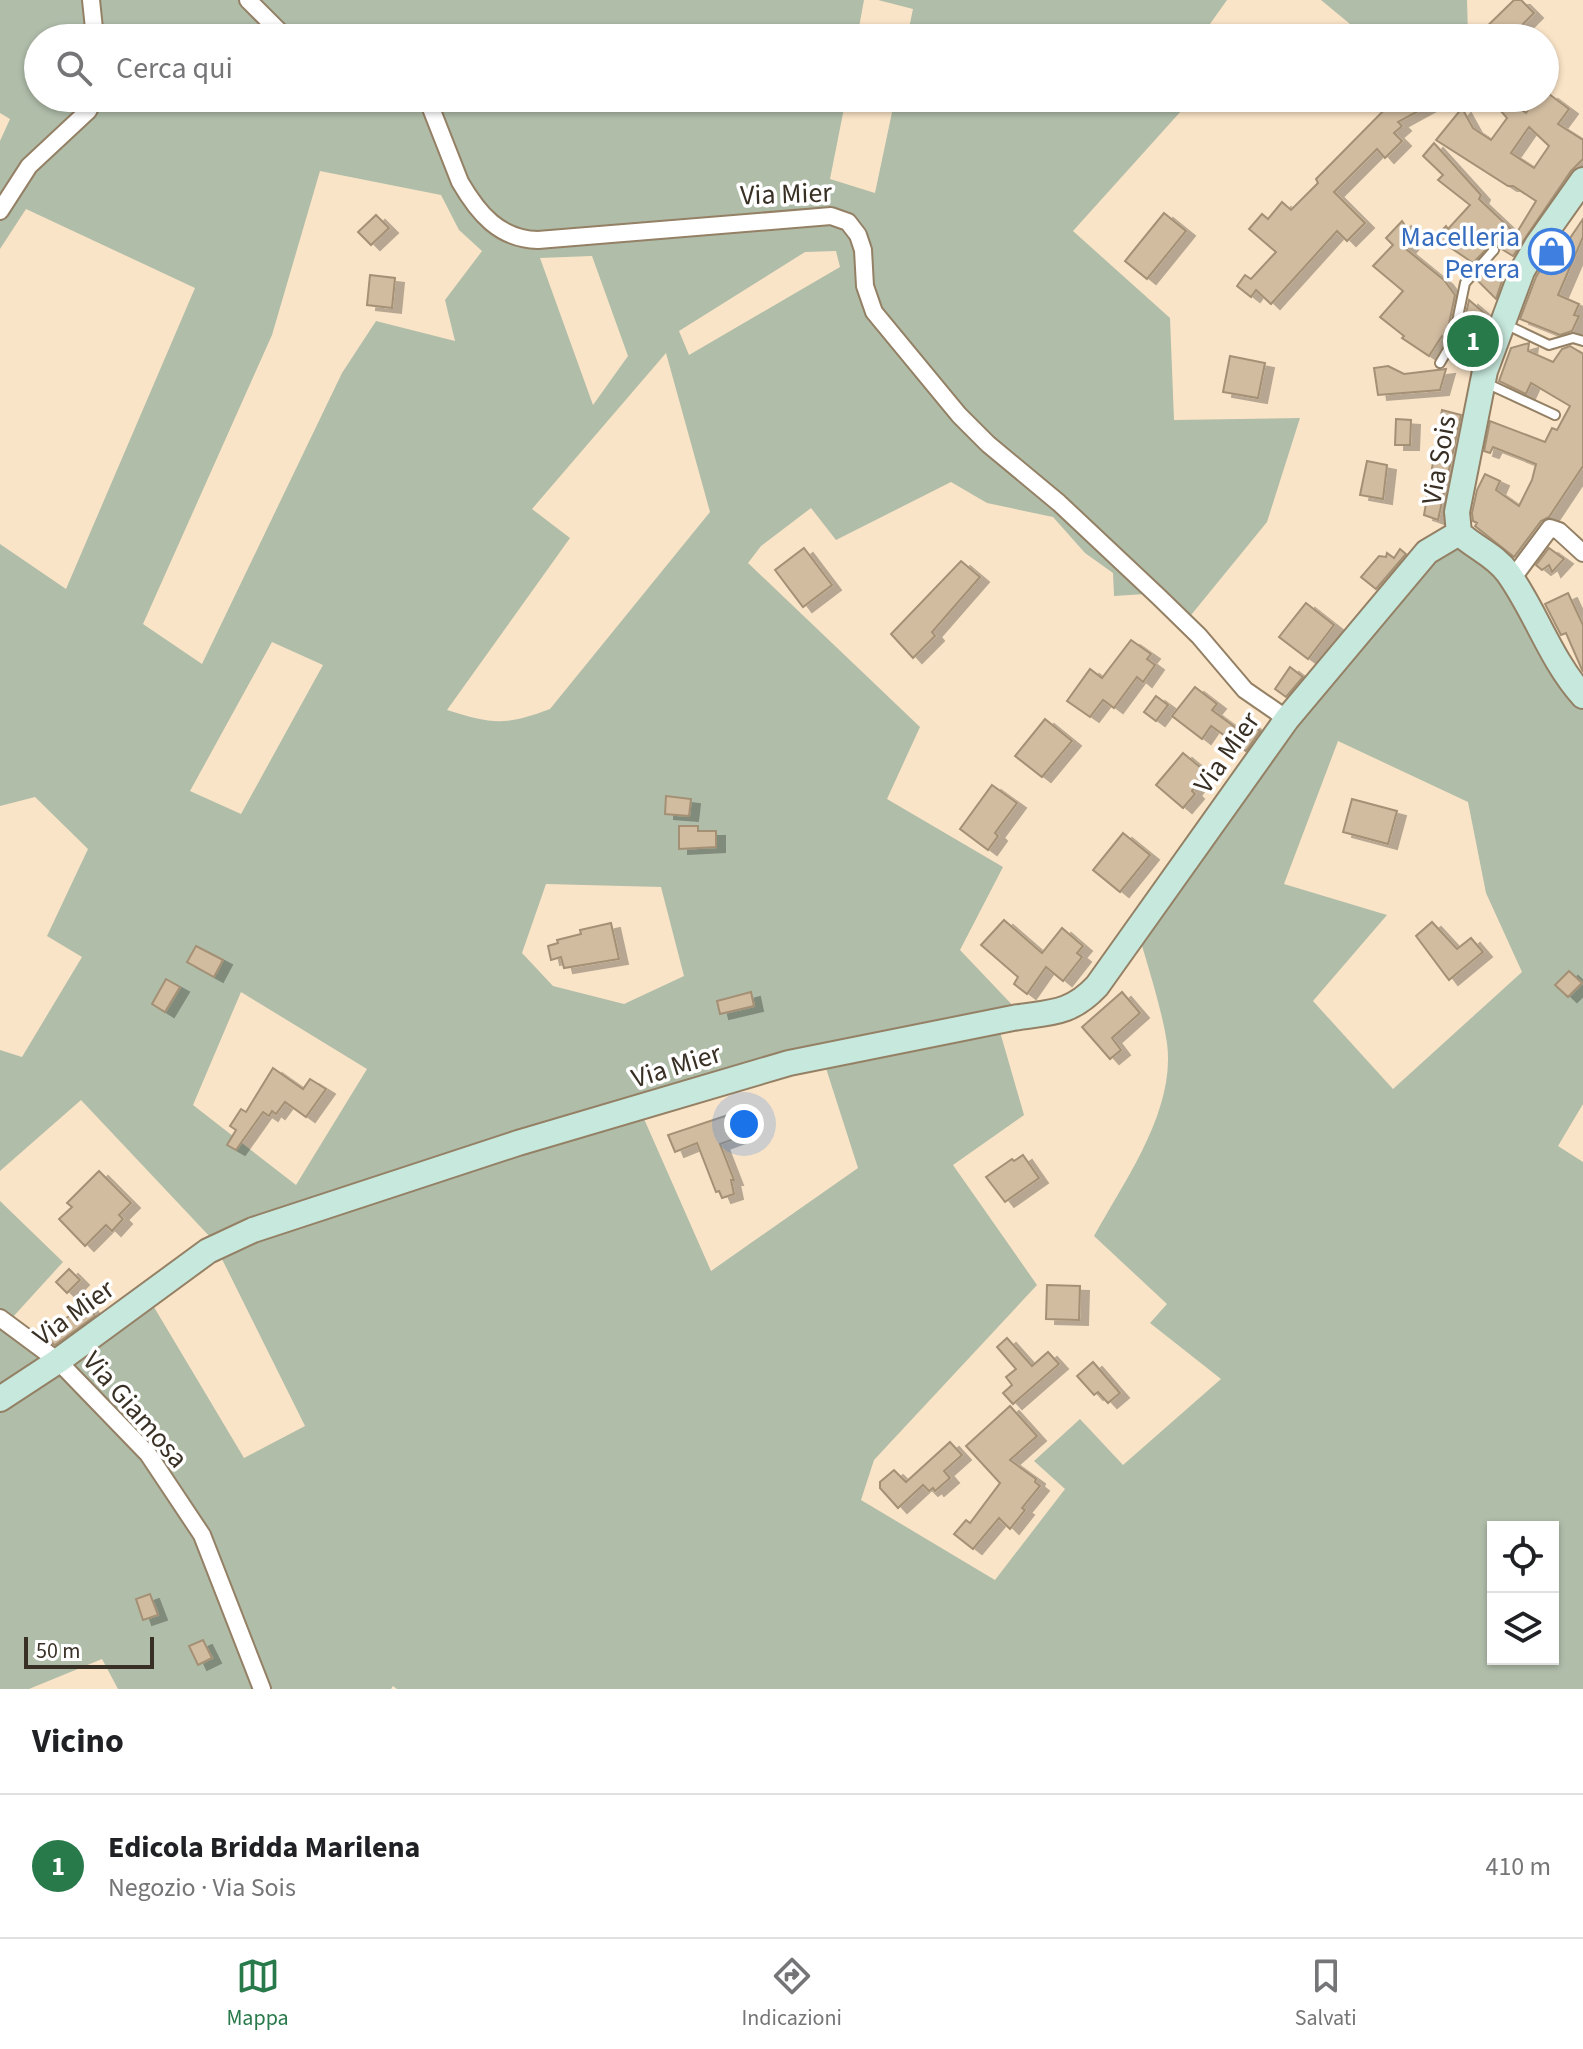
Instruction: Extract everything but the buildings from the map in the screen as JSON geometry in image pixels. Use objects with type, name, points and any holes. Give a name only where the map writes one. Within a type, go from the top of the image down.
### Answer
[{"type":"street","points":[[91,0],[94,24]]},
{"type":"street","points":[[248,0],[272,24]]},
{"type":"street","points":[[0,211],[43,150],[87,112]]},
{"type":"street","name":"Via Mier","points":[[432,112],[467,195],[497,228],[508,235],[528,239],[831,216],[848,222],[858,235],[863,250],[865,286],[874,312],[959,415],[1149,587],[1199,636],[1245,690],[1287,719]]},
{"type":"street","name":"Via Sois","points":[[1583,180],[1530,256],[1502,323],[1482,381],[1457,512],[1459,533],[1496,560],[1512,579],[1556,659],[1583,696]]},
{"type":"street","points":[[1512,579],[1550,528],[1559,531],[1583,553]]},
{"type":"street","name":"Via Mier","points":[[0,1399],[58,1361],[208,1251],[253,1230],[518,1143],[789,1063],[1013,1018],[1048,1015],[1071,1007],[1097,986],[1287,719],[1427,552],[1459,533]]},
{"type":"street","name":"Via Giamosa","points":[[0,1318],[58,1361],[148,1454],[202,1535],[262,1689]]},
{"type":"lane","points":[[1440,363],[1453,341],[1465,283],[1494,250]]},
{"type":"lane","points":[[1502,323],[1549,345],[1573,338],[1583,341]]},
{"type":"lane","points":[[1482,381],[1555,415]]},
{"type":"green space","points":[[0,0],[864,0],[860,24],[24,24],[24,112],[843,112],[830,179],[875,193],[892,112],[1180,112],[1073,231],[1170,318],[1174,420],[1300,418],[1267,522],[1187,620],[1161,593],[1114,596],[1113,573],[1085,553],[1053,517],[987,503],[951,482],[836,540],[811,508],[761,546],[748,563],[920,727],[887,799],[1003,867],[960,950],[1020,1013],[996,1018],[1024,1115],[953,1165],[1037,1285],[874,1460],[861,1500],[995,1580],[1065,1489],[1034,1461],[1080,1419],[1123,1465],[1221,1379],[1150,1323],[1167,1304],[1094,1236],[1146,1144],[1164,1094],[1168,1068],[1164,1028],[1136,924],[1426,548],[1464,532],[1583,689],[1583,1104],[1558,1146],[1583,1162],[1583,1689],[397,1689],[393,1686],[391,1689],[118,1689],[102,1659],[29,1689],[0,1689],[0,1201],[63,1262],[12,1318],[45,1357],[142,1287],[244,1458],[305,1426],[212,1239],[81,1100],[0,1171],[0,1050],[22,1057],[82,957],[47,936],[88,849],[35,797],[0,806],[0,544],[66,589],[195,288],[26,209],[0,249],[0,141],[10,119],[0,113]],"holes":[[[320,171],[441,195],[459,230],[482,251],[445,300],[455,341],[376,321],[342,373],[202,664],[143,624],[272,335]],[[836,251],[840,267],[689,355],[679,331],[805,252]],[[592,256],[628,356],[593,405],[540,258]],[[666,353],[710,512],[550,709],[498,721],[447,710],[570,538],[532,509]],[[272,642],[323,665],[241,814],[190,791]],[[1338,741],[1468,802],[1486,893],[1522,972],[1393,1089],[1313,1001],[1387,915],[1284,884]],[[546,884],[661,887],[684,976],[624,1004],[553,986],[522,953]],[[241,992],[367,1069],[296,1185],[193,1105]],[[824,1062],[858,1168],[711,1271],[641,1112]]]},
{"type":"green space","points":[[878,0],[1227,0],[1210,24],[910,24],[913,9]]},
{"type":"green space","points":[[1321,0],[1467,0],[1468,24],[1350,24]]},
{"type":"place","name":"Macelleria Perera","points":[[1551,252]]},
{"type":"place","name":"Edicola Bridda Marilena","points":[[1473,341]]}]
